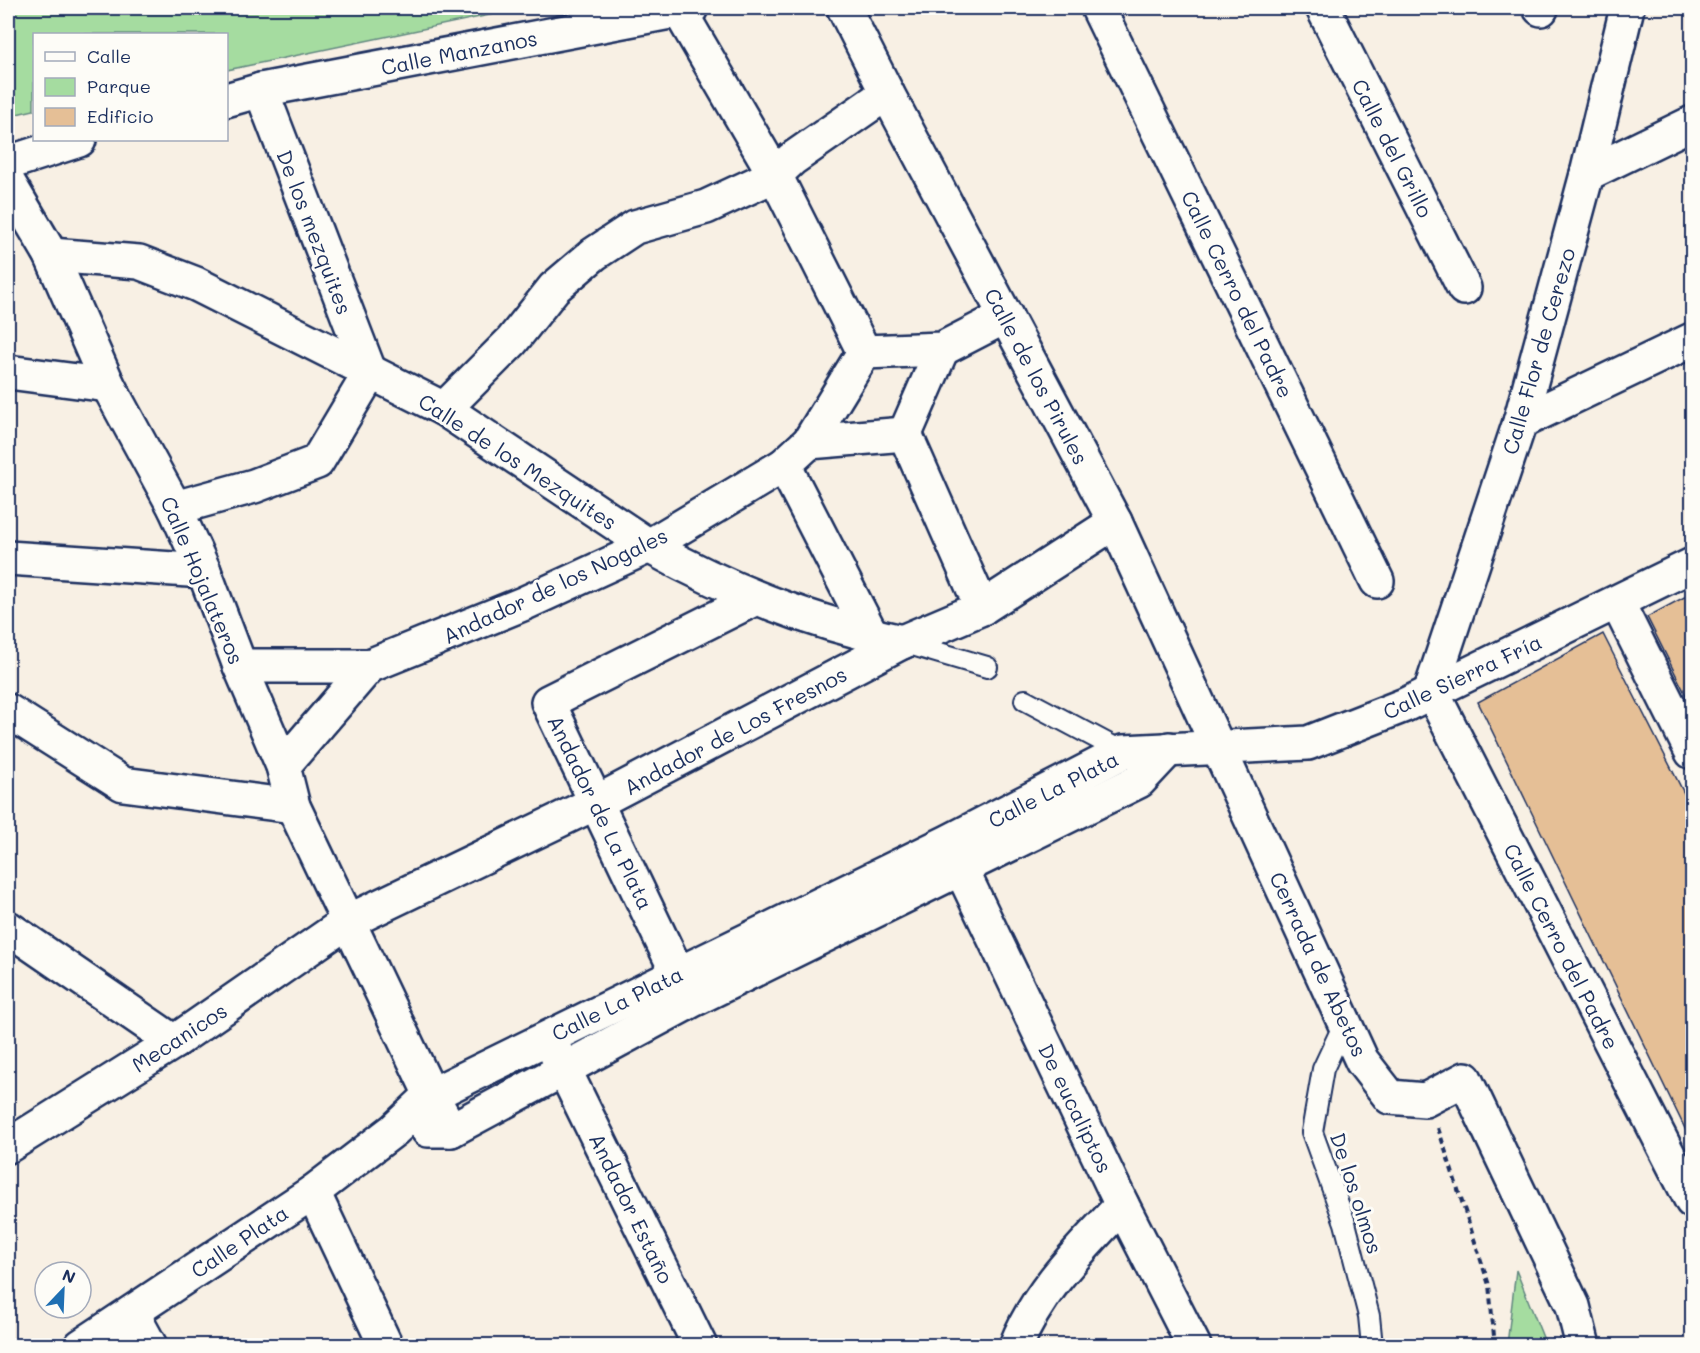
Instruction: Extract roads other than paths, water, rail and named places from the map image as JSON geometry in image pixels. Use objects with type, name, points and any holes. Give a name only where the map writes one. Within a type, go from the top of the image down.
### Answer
[{"type":"street","name":"Calle de los Pirules","points":[[844,8],[1115,522],[1221,749]]},
{"type":"street","name":"Calle Cerro del Padre","points":[[1098,8],[1377,581]]},
{"type":"street","name":"Calle del Grillo","points":[[1323,8],[1464,288]]},
{"type":"street","name":"Calle Flor de Cerezo","points":[[1431,690],[1520,422],[1587,174],[1627,8]]},
{"type":"street","points":[[685,9],[775,175],[864,352],[942,349],[1006,316]]},
{"type":"street","name":"Calle Manzanos","points":[[228,99],[261,90],[685,9]]},
{"type":"street","name":"De los mezquites","points":[[261,90],[370,373]]},
{"type":"street","points":[[444,409],[512,341],[554,288],[594,254],[635,227],[706,207],[775,175],[792,159],[887,93]]},
{"type":"street","points":[[1587,174],[1692,123]]},
{"type":"street","points":[[8,163],[76,141]]},
{"type":"street","name":"Calle Hojalateros","points":[[8,182],[51,255],[108,385],[175,508],[204,571],[240,666],[283,766],[292,806],[431,1095],[451,1130]]},
{"type":"street","name":"Calle de los Mezquites","points":[[51,255],[139,262],[196,284],[444,409],[649,546],[754,599],[791,613],[887,639]]},
{"type":"street","points":[[1520,422],[1692,340]]},
{"type":"street","points":[[942,349],[905,434],[982,608]]},
{"type":"street","name":"Andador de los Nogales","points":[[240,666],[369,666],[525,603],[649,546],[784,465],[809,442],[864,352]]},
{"type":"street","points":[[8,372],[108,385]]},
{"type":"street","points":[[175,508],[254,486],[316,462],[370,373]]},
{"type":"street","points":[[809,442],[905,434]]},
{"type":"street","points":[[784,465],[887,639]]},
{"type":"street","name":"Andador de Los Fresnos","points":[[347,922],[596,803],[887,639],[982,608],[1115,522]]},
{"type":"street","points":[[8,558],[204,571]]},
{"type":"street","name":"Calle Sierra Fría","points":[[1221,749],[1308,743],[1405,705],[1431,690],[1618,604],[1692,565]]},
{"type":"street","name":"Andador de La Plata","points":[[685,987],[548,702],[754,599]]},
{"type":"street","points":[[1618,604],[1692,752]]},
{"type":"street","points":[[283,766],[369,666]]},
{"type":"street","name":"Calle Cerro del Padre","points":[[1431,690],[1692,1201]]},
{"type":"street","points":[[8,711],[123,784],[292,806]]},
{"type":"street","points":[[1169,749],[1221,749]]},
{"type":"street","name":"Calle La Plata","points":[[955,855],[1123,752],[1169,749]]},
{"type":"street","name":"Calle La Plata","points":[[394,1130],[431,1095],[547,1036],[685,987],[955,855],[1139,781],[1169,749]]},
{"type":"street","name":"Cerrada de Abetos","points":[[1221,749],[1362,1061],[1390,1096],[1425,1100],[1465,1079],[1573,1306],[1583,1346]]},
{"type":"street","points":[[1123,752],[1139,781]]},
{"type":"street","name":"De eucaliptos","points":[[955,855],[1122,1205],[1194,1346]]},
{"type":"street","name":"Mecanicos","points":[[8,1146],[174,1042],[347,922]]},
{"type":"street","points":[[8,928],[174,1042]]},
{"type":"street","name":"Calle La Plata","points":[[394,1130],[451,1130],[565,1070],[685,987]]},
{"type":"street","name":"Andador Estaño","points":[[547,1036],[700,1346]]},
{"type":"street","name":"Calle Plata","points":[[81,1346],[313,1192],[394,1130]]},
{"type":"street","points":[[313,1192],[386,1346]]},
{"type":"street","points":[[1016,1346],[1022,1328],[1067,1265],[1122,1205]]},
{"type":"street","points":[[132,1313],[150,1346]]},
{"type":"lane","name":"Calle de los Mezquites","points":[[887,639],[987,667]]},
{"type":"lane","points":[[1025,700],[1123,752]]},
{"type":"lane","name":"De los olmos","points":[[1345,1022],[1323,1069],[1312,1132],[1345,1223],[1369,1316],[1372,1346]]}]
